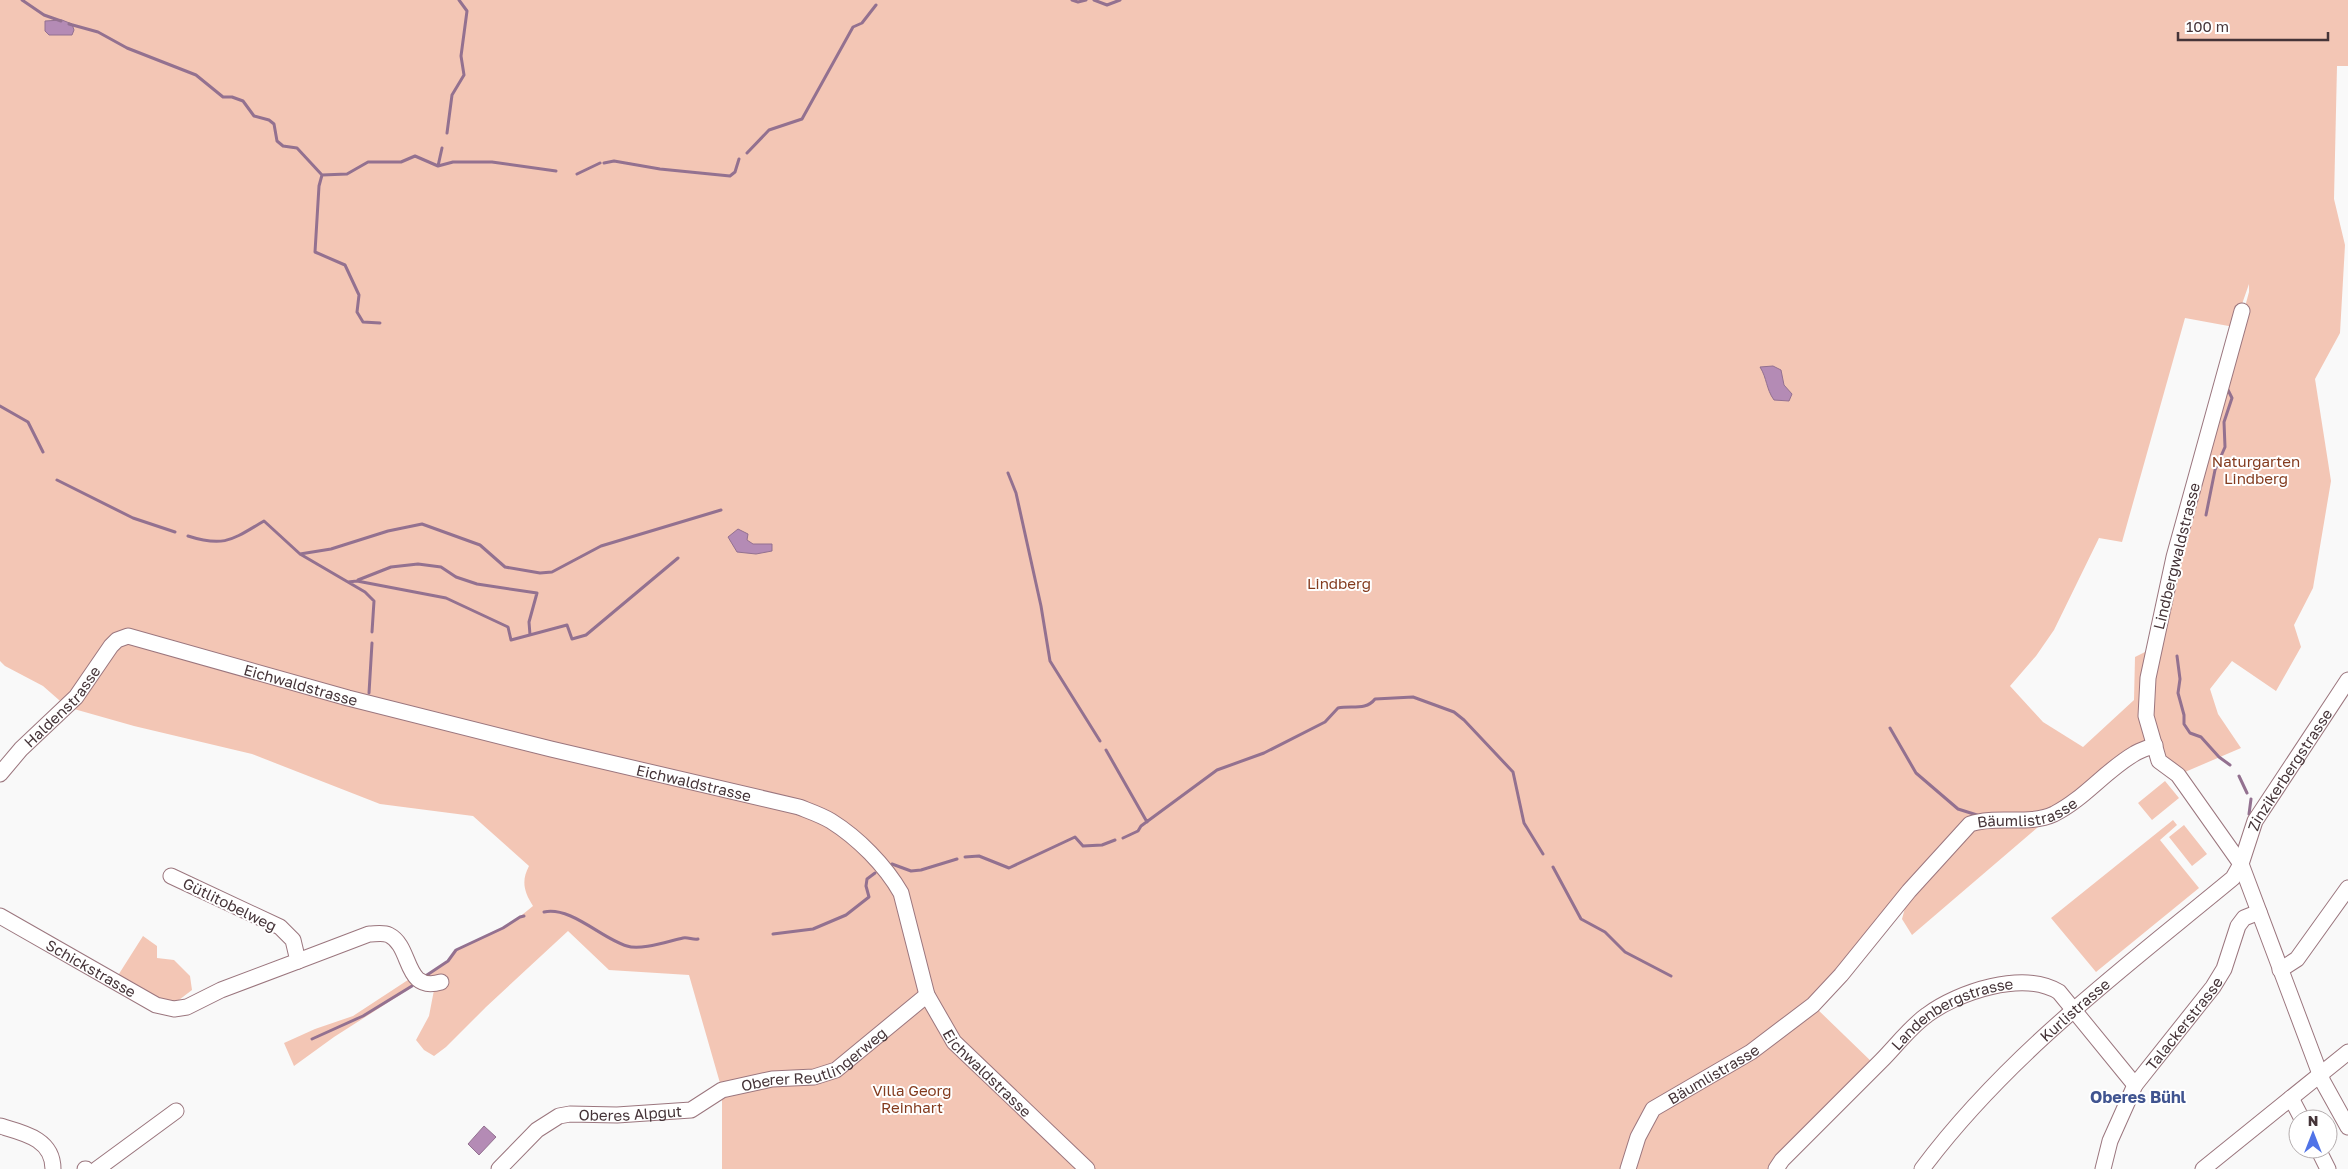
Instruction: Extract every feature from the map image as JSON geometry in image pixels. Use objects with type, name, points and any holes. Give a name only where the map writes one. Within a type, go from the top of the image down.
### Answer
[{"type":"street","name":"Lindbergwaldstrasse","points":[[2155,745],[2146,716],[2148,678],[2153,648],[2174,557],[2242,311]]},
{"type":"street","name":"Haldenstrasse","points":[[0,774],[21,748],[76,697],[111,646],[124,637]]},
{"type":"street","name":"Eichwaldstrasse","points":[[124,637],[348,698],[551,749],[799,807],[830,820],[863,846],[893,880],[901,893],[927,995],[954,1042],[1087,1169]]},
{"type":"street","name":"Zinzikerbergstrasse","points":[[2241,864],[2255,821],[2348,680]]},
{"type":"street","points":[[2155,745],[2159,761],[2178,774],[2241,864],[2321,1075],[2322,1082],[2348,1127]]},
{"type":"street","name":"Bäumlistrasse","points":[[1628,1169],[1638,1137],[1653,1109],[1751,1052],[1812,1005],[1841,975],[1909,891],[1970,824],[1982,820],[2023,820],[2052,815],[2073,803],[2133,754],[2155,745]]},
{"type":"street","name":"Kurlistrasse","points":[[1922,1169],[1973,1105],[2026,1052],[2072,1010],[2233,878],[2241,864]]},
{"type":"street","name":"Gütlitobelweg","points":[[171,876],[280,927],[293,940],[298,961]]},
{"type":"street","points":[[2280,970],[2297,959],[2348,888]]},
{"type":"street","name":"Talackerstrasse","points":[[2102,1169],[2110,1141],[2135,1085],[2213,987],[2224,969],[2238,926],[2244,918],[2258,912]]},
{"type":"street","name":"Schickstrasse","points":[[0,916],[156,1005],[174,1008],[187,1007],[221,990],[298,961]]},
{"type":"street","points":[[298,961],[369,934],[381,933],[389,935],[401,947],[411,971],[420,982],[432,984],[441,982]]},
{"type":"street","name":"Landenbergstrasse","points":[[1776,1169],[1782,1160],[1926,1016],[1946,1003],[1971,991],[1999,985],[2041,984],[2059,992],[2135,1085]]},
{"type":"street","name":"Oberer Reutlingerweg","points":[[692,1110],[722,1090],[772,1079],[814,1077],[836,1070],[927,995]]},
{"type":"street","points":[[2203,1169],[2348,1052]]},
{"type":"street","points":[[2291,1098],[2297,1109]]},
{"type":"street","name":"Oberes Alpgut","points":[[499,1169],[537,1130],[559,1116],[570,1114],[617,1116],[692,1110]]},
{"type":"street","points":[[97,1169],[176,1112]]},
{"type":"street","points":[[0,1126],[29,1135],[43,1142],[51,1155],[53,1169]]},
{"type":"green space","name":"Lindberg","points":[[0,0],[2348,0],[2348,66],[2337,66],[2334,199],[2345,245],[2340,333],[2315,379],[2331,481],[2313,588],[2294,625],[2301,647],[2276,691],[2232,661],[2210,689],[2218,714],[2241,748],[2178,775],[2155,745],[2052,815],[1912,935],[1902,919],[1905,908],[1813,1005],[1876,1066],[1776,1169],[722,1169],[722,1090],[689,975],[609,970],[568,931],[446,1047],[434,1056],[424,1050],[416,1040],[429,1016],[434,990],[424,977],[448,961],[456,950],[512,923],[533,906],[527,896],[524,882],[529,866],[473,816],[380,804],[252,754],[134,726],[67,707],[43,686],[5,666],[0,661]],"holes":[[[2249,284],[2249,292],[2153,648],[2135,657],[2134,700],[2083,747],[2043,722],[2010,686],[2036,656],[2054,630],[2099,538],[2122,542],[2185,318],[2234,327]]]},
{"type":"green space","points":[[2165,781],[2179,798],[2152,820],[2138,803]]},
{"type":"green space","points":[[2173,820],[2177,825],[2160,840],[2199,888],[2096,972],[2051,918]]},
{"type":"green space","points":[[2184,825],[2207,854],[2192,866],[2169,837]]},
{"type":"green space","points":[[143,936],[157,946],[157,958],[174,960],[190,976],[192,990],[175,1003],[168,1003],[117,977]]},
{"type":"green space","points":[[414,976],[420,982],[334,1037],[294,1066],[284,1043],[315,1029],[353,1016]]},
{"type":"shaded area","points":[[62,20],[72,24],[74,30],[72,35],[49,35],[45,31],[45,21]]},
{"type":"shaded area","points":[[1773,366],[1781,370],[1784,385],[1792,394],[1789,401],[1774,400],[1769,392],[1760,367]]},
{"type":"shaded area","points":[[738,529],[748,534],[747,540],[753,544],[772,544],[772,551],[756,554],[737,552],[728,537]]},
{"type":"shaded area","points":[[484,1126],[496,1137],[479,1155],[468,1144]]},
{"type":"waterway","points":[[22,0],[44,15],[61,21]]},
{"type":"waterway","points":[[447,133],[452,95],[464,75],[461,56],[467,11],[459,0]]},
{"type":"waterway","points":[[1072,0],[1078,2],[1086,0]]},
{"type":"waterway","points":[[1094,0],[1107,5],[1120,0]]},
{"type":"waterway","points":[[747,153],[769,130],[802,119],[853,27],[862,23],[876,5]]},
{"type":"waterway","points":[[69,24],[98,32],[127,48],[196,75],[223,97],[232,97],[243,101],[254,116],[269,120],[274,124],[277,141],[283,146],[297,148],[322,175],[347,174],[368,162],[401,162],[415,156],[438,166],[453,162],[492,162],[556,171]]},
{"type":"waterway","points":[[438,166],[442,148]]},
{"type":"waterway","points":[[604,163],[614,161],[660,169],[730,176],[735,172],[739,159]]},
{"type":"waterway","points":[[577,174],[600,163]]},
{"type":"waterway","points":[[322,175],[319,186],[315,252],[345,265],[359,295],[357,312],[363,322],[380,323]]},
{"type":"waterway","points":[[2206,515],[2215,470],[2225,447],[2224,422],[2232,398],[2228,390]]},
{"type":"waterway","points":[[0,406],[28,422],[43,452]]},
{"type":"waterway","points":[[1008,473],[1016,493],[1041,606],[1050,661],[1100,741]]},
{"type":"waterway","points":[[57,480],[133,518],[175,532]]},
{"type":"waterway","points":[[300,554],[331,549],[388,531],[422,524],[480,545],[505,567],[540,573],[552,572],[601,546],[721,510]]},
{"type":"waterway","points":[[188,536],[201,540],[228,540],[264,521],[300,554],[365,592],[374,601],[372,632]]},
{"type":"waterway","points":[[348,582],[357,581],[446,598],[508,627],[511,640],[567,625],[572,639],[586,635],[678,558]]},
{"type":"waterway","points":[[358,580],[391,567],[418,564],[441,567],[456,577],[477,584],[537,593],[529,622],[530,635]]},
{"type":"waterway","points":[[369,693],[372,643]]},
{"type":"waterway","points":[[2177,656],[2180,679],[2178,693],[2184,715],[2184,724],[2190,733],[2201,737],[2219,757],[2230,765]]},
{"type":"waterway","points":[[1123,838],[1138,831],[1141,826],[1217,770],[1264,753],[1325,722],[1338,708],[1363,706],[1375,699],[1413,697],[1454,712],[1464,720],[1513,772],[1524,823],[1543,854]]},
{"type":"waterway","points":[[1890,728],[1916,773],[1958,809],[1977,815]]},
{"type":"waterway","points":[[1106,750],[1147,822]]},
{"type":"waterway","points":[[2239,776],[2247,793]]},
{"type":"waterway","points":[[2249,814],[2251,799]]},
{"type":"waterway","points":[[965,857],[979,856],[1009,868],[1075,837],[1083,846],[1102,845],[1115,840]]},
{"type":"waterway","points":[[892,864],[911,871],[921,870],[957,859]]},
{"type":"waterway","points":[[1553,867],[1581,919],[1605,932],[1625,952],[1671,976]]},
{"type":"waterway","points":[[773,934],[813,929],[846,915],[869,897],[866,886],[867,879],[875,873]]},
{"type":"waterway","points":[[544,912],[554,911],[576,918],[627,946],[647,946],[683,938],[698,939]]},
{"type":"waterway","points":[[424,977],[448,961],[456,950],[524,916]]},
{"type":"waterway","points":[[312,1039],[363,1016],[412,986]]},
{"type":"district","name":"Oberes Bühl","points":[[2138,1097]]},
{"type":"park label","name":"Naturgarten Lindberg","points":[[2256,470]]},
{"type":"park label","name":"Villa Georg Reinhart","points":[[912,1098]]}]
